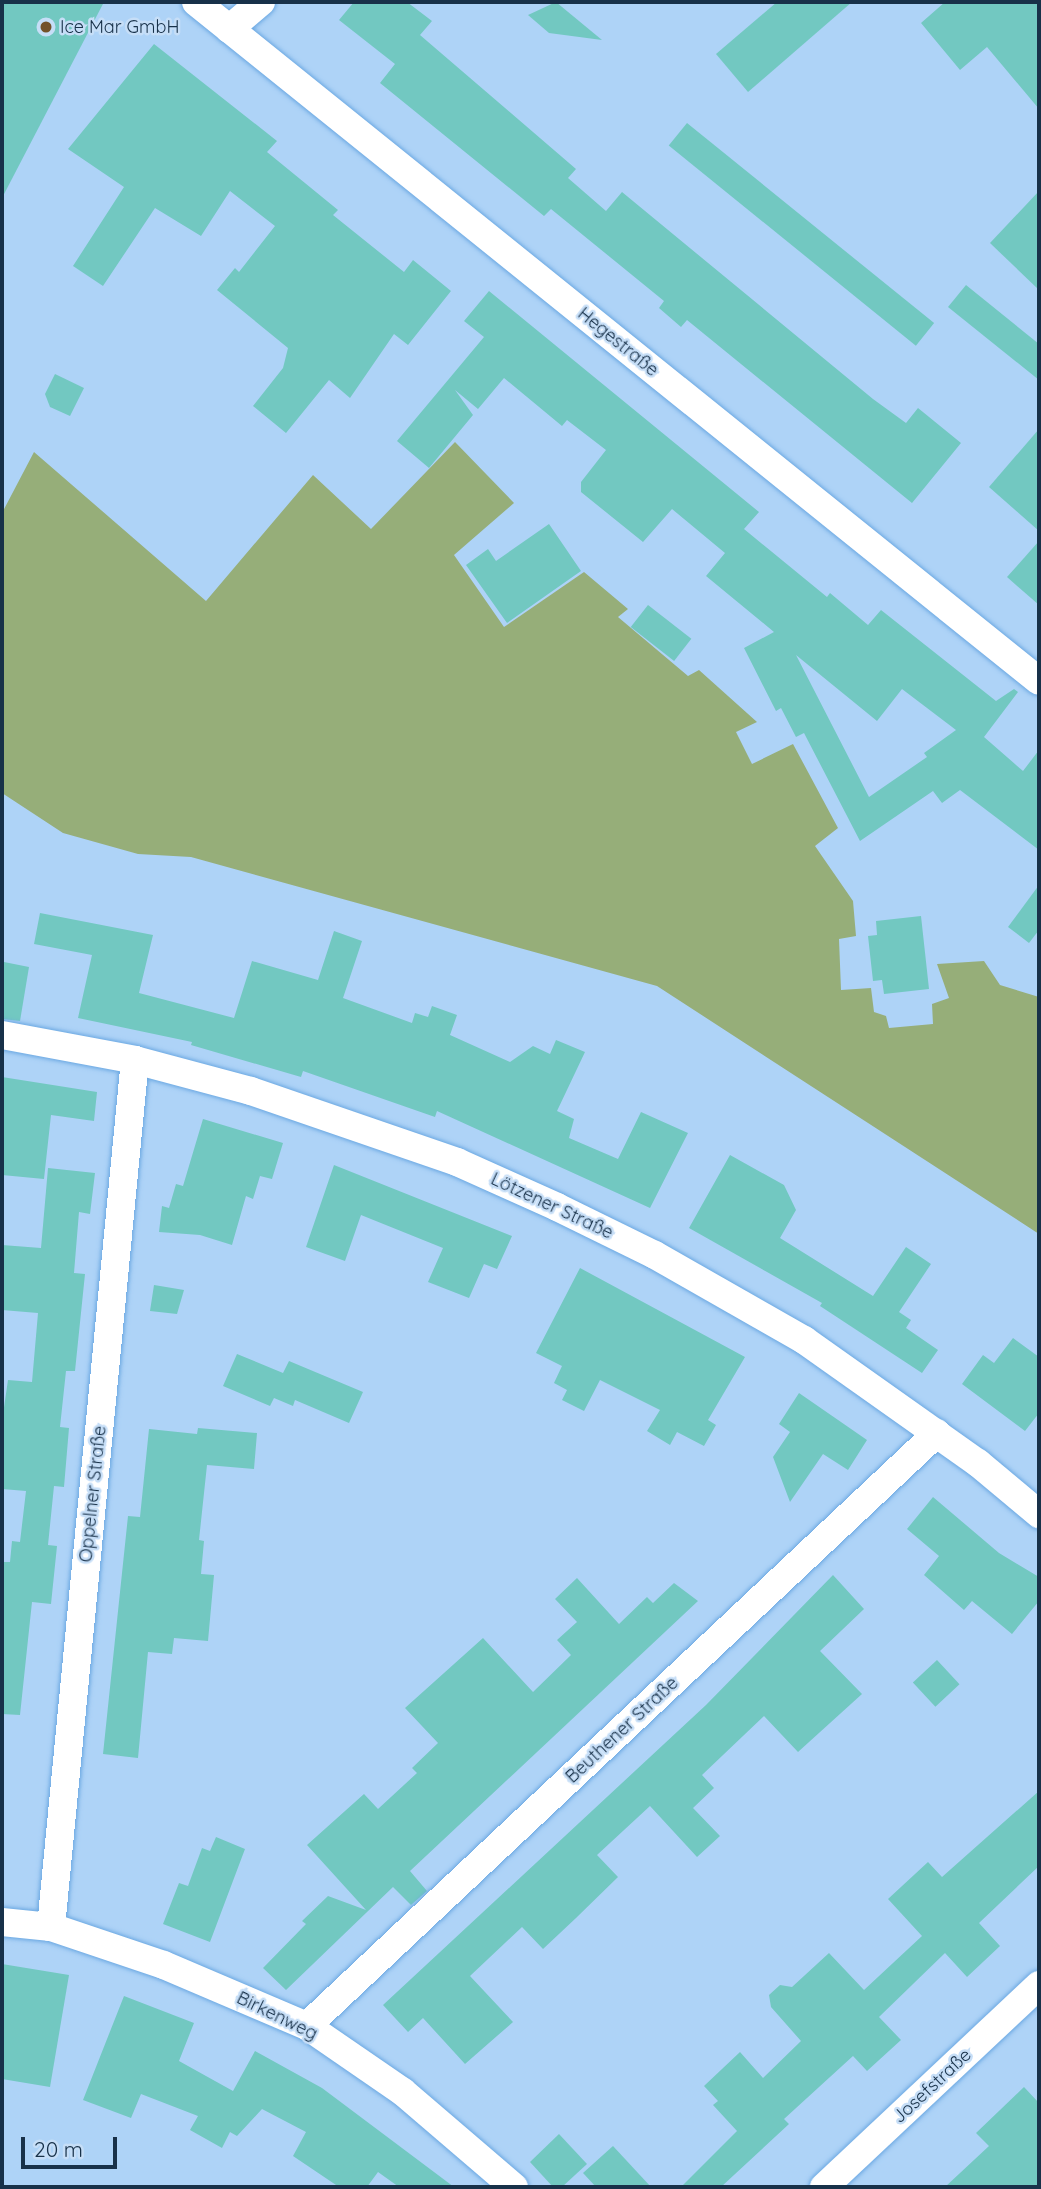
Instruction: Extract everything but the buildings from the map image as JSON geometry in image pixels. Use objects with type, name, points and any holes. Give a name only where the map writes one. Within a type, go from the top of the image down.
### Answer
[{"type":"street","name":"Hegestraße","points":[[196,2],[1039,681]]},
{"type":"street","points":[[229,29],[261,2]]},
{"type":"street","name":"Lötzener Straße","points":[[2,1035],[135,1060],[251,1091],[457,1163],[581,1217],[804,1340],[937,1433],[1039,1514]]},
{"type":"street","name":"Oppelner Straße","points":[[51,1927],[135,1060]]},
{"type":"street","name":"Beuthener Straße","points":[[307,2026],[937,1433]]},
{"type":"street","name":"Birkenweg","points":[[2,1922],[51,1927],[164,1965],[307,2026],[402,2092],[514,2187]]},
{"type":"street","name":"Josefstraße","points":[[824,2187],[1039,1985]]},
{"type":"green space","points":[[455,442],[514,503],[454,555],[504,627],[584,572],[628,609],[618,617],[688,676],[699,670],[757,722],[736,732],[752,764],[793,744],[838,828],[815,846],[853,901],[856,936],[839,939],[841,990],[871,988],[874,1012],[886,1016],[889,1028],[933,1024],[932,1004],[949,998],[937,964],[984,961],[1000,985],[1039,997],[1039,1234],[657,986],[191,857],[138,854],[63,833],[2,793],[2,513],[34,452],[206,601],[313,475],[371,529]]},
{"type":"place","name":"Ice Mar GmbH","points":[[46,27]]}]
